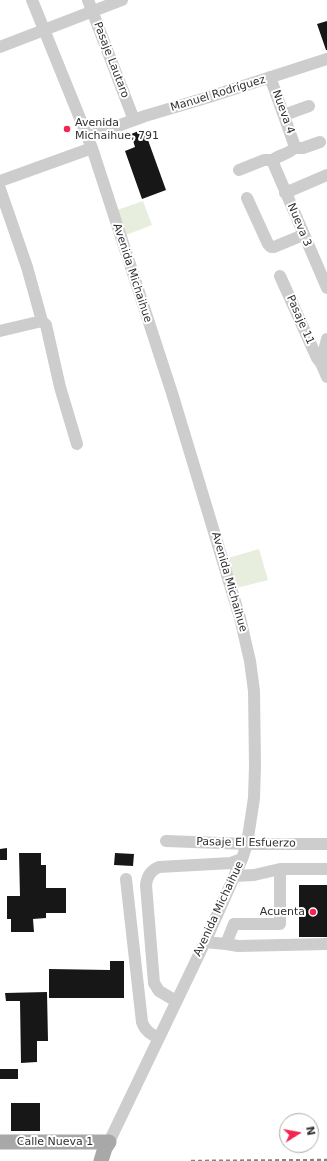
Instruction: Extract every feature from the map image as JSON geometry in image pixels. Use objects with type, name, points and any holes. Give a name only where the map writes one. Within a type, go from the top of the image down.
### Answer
[{"type":"main road","name":"Calle Nueva 1","points":[[0,1142],[110,1142]]},
{"type":"main road","name":"Avenida Michaihue","points":[[101,1161],[105,1148],[110,1142]]},
{"type":"street","name":"Avenida Michaihue","points":[[32,0],[89,142],[172,393],[244,633],[251,669],[254,706],[255,782],[247,844],[235,876],[205,942],[158,1038],[110,1142]]},
{"type":"street","points":[[0,47],[44,30],[90,6],[122,0]]},
{"type":"street","name":"Pasaje Lautaro","points":[[90,6],[134,120]]},
{"type":"street","name":"Manuel Rodríguez","points":[[0,181],[89,142],[134,120],[270,77],[326,63]]},
{"type":"street","name":"Nueva 4","points":[[270,77],[295,146],[294,148]]},
{"type":"street","points":[[284,114],[309,106]]},
{"type":"street","points":[[239,170],[264,160],[273,160],[292,151],[294,148],[303,148],[320,142]]},
{"type":"street","name":"Nueva 3","points":[[273,160],[303,235],[327,288]]},
{"type":"street","points":[[285,192],[327,175]]},
{"type":"street","points":[[0,189],[22,252],[42,321],[46,325],[60,387],[77,444]]},
{"type":"street","points":[[247,198],[271,247],[276,247],[303,235]]},
{"type":"street","name":"Pasaje 11","points":[[280,276],[327,377]]},
{"type":"street","points":[[0,331],[42,321]]},
{"type":"street","points":[[321,363],[327,339]]},
{"type":"street","name":"Pasaje El Esfuerzo","points":[[166,841],[247,844],[327,844]]},
{"type":"street","points":[[176,1001],[159,991],[154,983],[146,885],[148,876],[160,867],[231,863],[242,859]]},
{"type":"street","points":[[226,944],[234,924],[280,924],[280,869]]},
{"type":"street","points":[[235,876],[254,875],[280,869],[327,869]]},
{"type":"street","points":[[126,879],[142,1022],[144,1027],[158,1038]]},
{"type":"street","points":[[205,942],[238,946],[327,944]]},
{"type":"green space","points":[[143,201],[152,225],[126,235],[117,210]]},
{"type":"green space","points":[[259,549],[268,580],[237,588],[228,558]]},
{"type":"building","points":[[327,21],[327,50],[326,50],[317,24]]},
{"type":"building","points":[[144,129],[166,190],[142,199],[125,151],[135,147],[131,134]]},
{"type":"building","points":[[7,848],[7,860],[0,860],[0,849]]},
{"type":"building","points":[[19,853],[41,853],[41,865],[46,865],[46,888],[66,888],[66,913],[46,913],[46,918],[33,919],[34,932],[11,932],[11,919],[7,919],[7,896],[20,896]]},
{"type":"building","points":[[115,853],[134,854],[133,866],[114,865]]},
{"type":"building","name":"Acuenta","points":[[299,885],[327,885],[327,937],[299,937]]},
{"type":"building","points":[[110,961],[124,961],[124,998],[49,998],[49,969],[110,970]]},
{"type":"building","points":[[47,992],[48,1041],[37,1041],[37,1062],[21,1063],[20,1001],[6,1001],[5,993]]},
{"type":"building","points":[[0,1069],[18,1069],[18,1079],[0,1079]]},
{"type":"building","points":[[11,1103],[40,1103],[40,1131],[11,1131]]},
{"type":"railway","points":[[191,1161],[327,1160]]},
{"type":"place","name":"Avenida Michaihue, 791","points":[[67,129]]},
{"type":"place","name":"Acuenta","points":[[313,912]]}]
